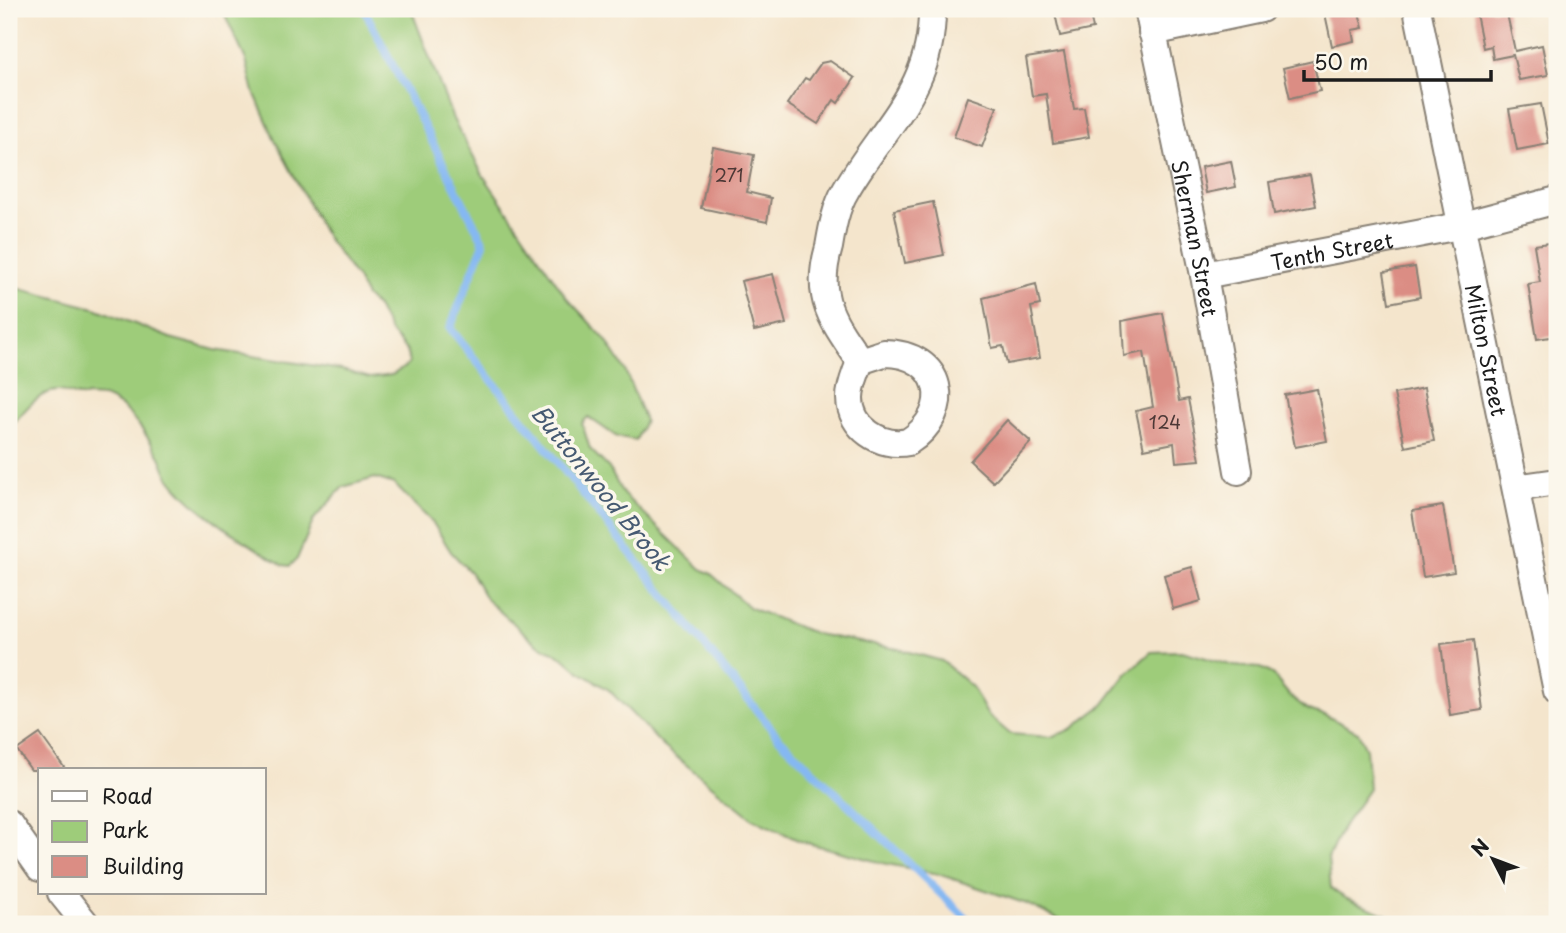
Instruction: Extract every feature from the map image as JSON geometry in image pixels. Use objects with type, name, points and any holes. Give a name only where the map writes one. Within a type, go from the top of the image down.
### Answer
[{"type":"street","points":[[860,361],[833,318],[825,295],[827,254],[844,192],[887,133],[920,74],[929,44],[932,9]]},
{"type":"street","points":[[1150,20],[1261,9]]},
{"type":"street","name":"Milton Street","points":[[1417,9],[1459,226],[1557,691]]},
{"type":"street","name":"Sherman Street","points":[[1150,20],[1204,275],[1238,471]]},
{"type":"street","name":"Tenth Street","points":[[1204,275],[1459,226],[1557,200]]},
{"type":"street","points":[[1516,488],[1557,482]]},
{"type":"street","points":[[9,824],[38,865]]},
{"type":"street","points":[[62,894],[86,924]]},
{"type":"green space","points":[[222,9],[411,9],[453,119],[483,175],[567,298],[605,339],[625,370],[645,421],[636,440],[617,437],[588,417],[582,423],[590,449],[609,468],[623,494],[701,569],[710,573],[750,608],[816,634],[898,649],[942,661],[972,687],[987,714],[1010,734],[1051,737],[1070,730],[1103,705],[1127,674],[1151,652],[1182,651],[1234,666],[1260,668],[1272,674],[1289,695],[1308,710],[1325,715],[1358,732],[1366,749],[1369,789],[1342,828],[1328,858],[1331,888],[1347,899],[1384,914],[1400,924],[1068,924],[1027,904],[938,874],[882,863],[800,841],[753,819],[663,746],[609,690],[580,672],[563,657],[537,644],[487,600],[471,573],[451,552],[433,523],[394,484],[375,478],[343,487],[314,519],[297,559],[290,566],[283,565],[238,537],[192,502],[169,477],[150,440],[137,423],[122,408],[106,398],[77,396],[62,391],[44,394],[31,404],[9,429],[9,286],[95,308],[170,338],[215,350],[342,370],[370,378],[392,375],[409,364],[407,351],[390,332],[377,307],[366,297],[357,279],[325,235],[275,140],[254,92],[246,60]]},
{"type":"building","points":[[1054,9],[1089,9],[1093,29],[1060,36]]},
{"type":"building","points":[[1324,9],[1358,9],[1363,28],[1352,30],[1354,41],[1332,46]]},
{"type":"building","points":[[1475,9],[1506,9],[1515,51],[1542,45],[1548,75],[1519,80],[1513,55],[1493,59],[1491,46],[1483,48]]},
{"type":"building","points":[[1064,52],[1074,109],[1084,108],[1089,137],[1053,143],[1046,94],[1032,96],[1026,58]]},
{"type":"building","points":[[830,61],[855,78],[838,103],[834,100],[818,124],[787,104],[805,78],[809,80],[821,63]]},
{"type":"building","points":[[1313,61],[1320,91],[1290,98],[1283,68]]},
{"type":"building","points":[[968,97],[997,107],[982,147],[954,137]]},
{"type":"building","points":[[1541,104],[1549,144],[1517,150],[1509,109]]},
{"type":"building","points":[[713,147],[754,155],[747,192],[771,198],[767,222],[701,208]]},
{"type":"building","points":[[1231,161],[1236,187],[1206,193],[1201,167]]},
{"type":"building","points":[[1310,175],[1316,206],[1274,214],[1269,182]]},
{"type":"building","points":[[933,202],[944,255],[905,263],[894,210]]},
{"type":"building","points":[[1557,242],[1557,336],[1537,339],[1528,284],[1540,282],[1534,245]]},
{"type":"building","points":[[1415,267],[1420,297],[1389,303],[1384,272]]},
{"type":"building","points":[[773,274],[786,324],[754,331],[741,281]]},
{"type":"building","points":[[1036,284],[1040,305],[1031,307],[1040,358],[1007,364],[1003,346],[992,348],[983,298]]},
{"type":"building","points":[[1163,313],[1179,401],[1188,399],[1200,460],[1176,462],[1174,443],[1144,449],[1136,411],[1153,407],[1144,352],[1124,356],[1122,321]]},
{"type":"building","points":[[1424,388],[1434,441],[1405,447],[1394,394]]},
{"type":"building","points":[[1317,389],[1327,441],[1295,447],[1285,395]]},
{"type":"building","points":[[1007,420],[1031,442],[993,482],[970,461]]},
{"type":"building","points":[[1443,506],[1454,572],[1423,577],[1412,511]]},
{"type":"building","points":[[1192,567],[1201,601],[1173,609],[1164,575]]},
{"type":"building","points":[[1473,640],[1482,710],[1450,715],[1441,644]]},
{"type":"building","points":[[40,734],[65,768],[31,770],[17,750]]},
{"type":"waterway","name":"Buttonwood Brook","points":[[364,9],[484,243],[450,328],[778,737],[972,924]]}]
